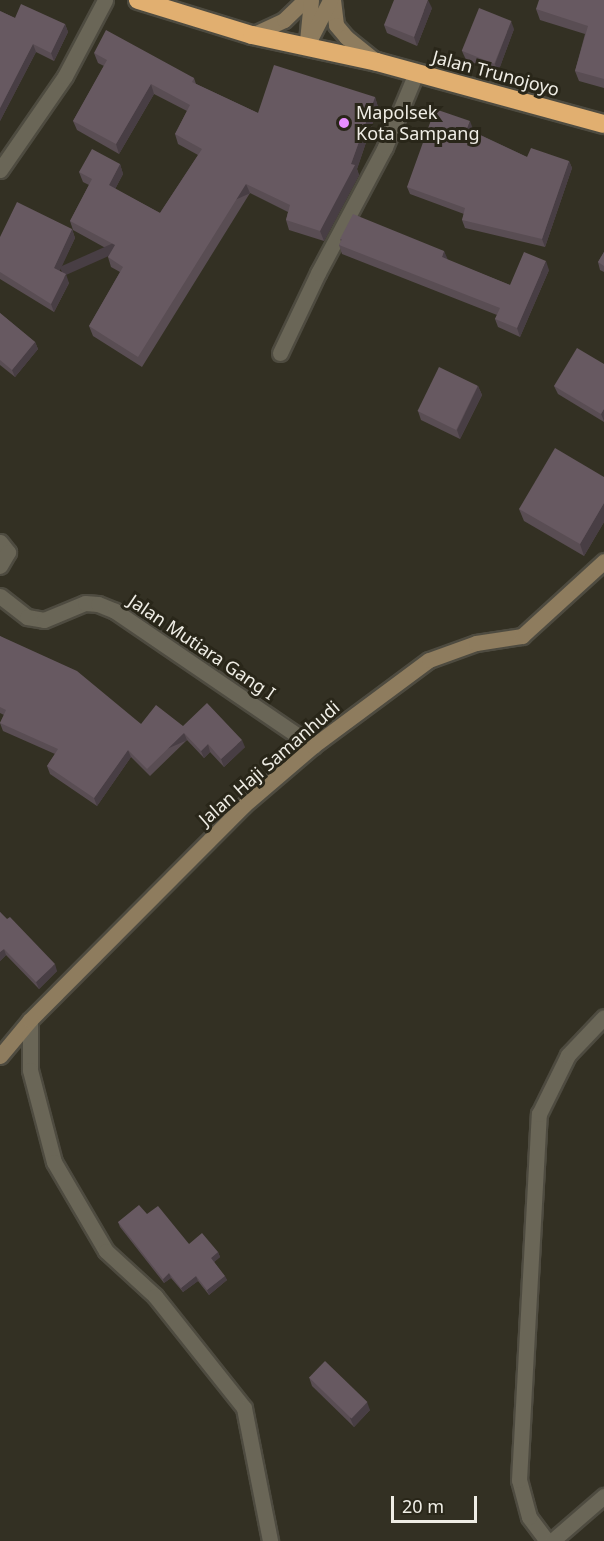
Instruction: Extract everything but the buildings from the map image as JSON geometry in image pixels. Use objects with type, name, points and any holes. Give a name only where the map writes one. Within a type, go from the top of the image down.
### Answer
[{"type":"highway","name":"Jalan Trunojoyo","points":[[138,0],[252,35],[377,62],[604,124]]},
{"type":"street","points":[[0,170],[65,76],[105,0]]},
{"type":"street","points":[[252,35],[284,20],[305,0]]},
{"type":"street","points":[[306,47],[311,0]]},
{"type":"street","points":[[306,47],[331,0]]},
{"type":"street","points":[[331,0],[336,25],[346,37],[377,62]]},
{"type":"street","points":[[280,353],[318,273],[381,156],[416,73]]},
{"type":"street","points":[[0,542],[8,552],[0,567]]},
{"type":"street","name":"Jalan Haji Samanhudi","points":[[0,1056],[30,1020],[243,806],[313,746],[429,660],[476,643],[522,636],[604,561]]},
{"type":"street","name":"Jalan Mutiara Gang I","points":[[0,596],[27,617],[44,620],[85,603],[98,604],[115,611],[313,746]]},
{"type":"street","points":[[547,1541],[529,1517],[519,1480],[539,1114],[568,1055],[604,1017]]},
{"type":"street","points":[[30,1020],[30,1070],[54,1162],[105,1251],[155,1296],[244,1408],[270,1541]]},
{"type":"street","points":[[552,1541],[604,1496]]},
{"type":"place","name":"Mapolsek Kota Sampang","points":[[344,123]]}]
